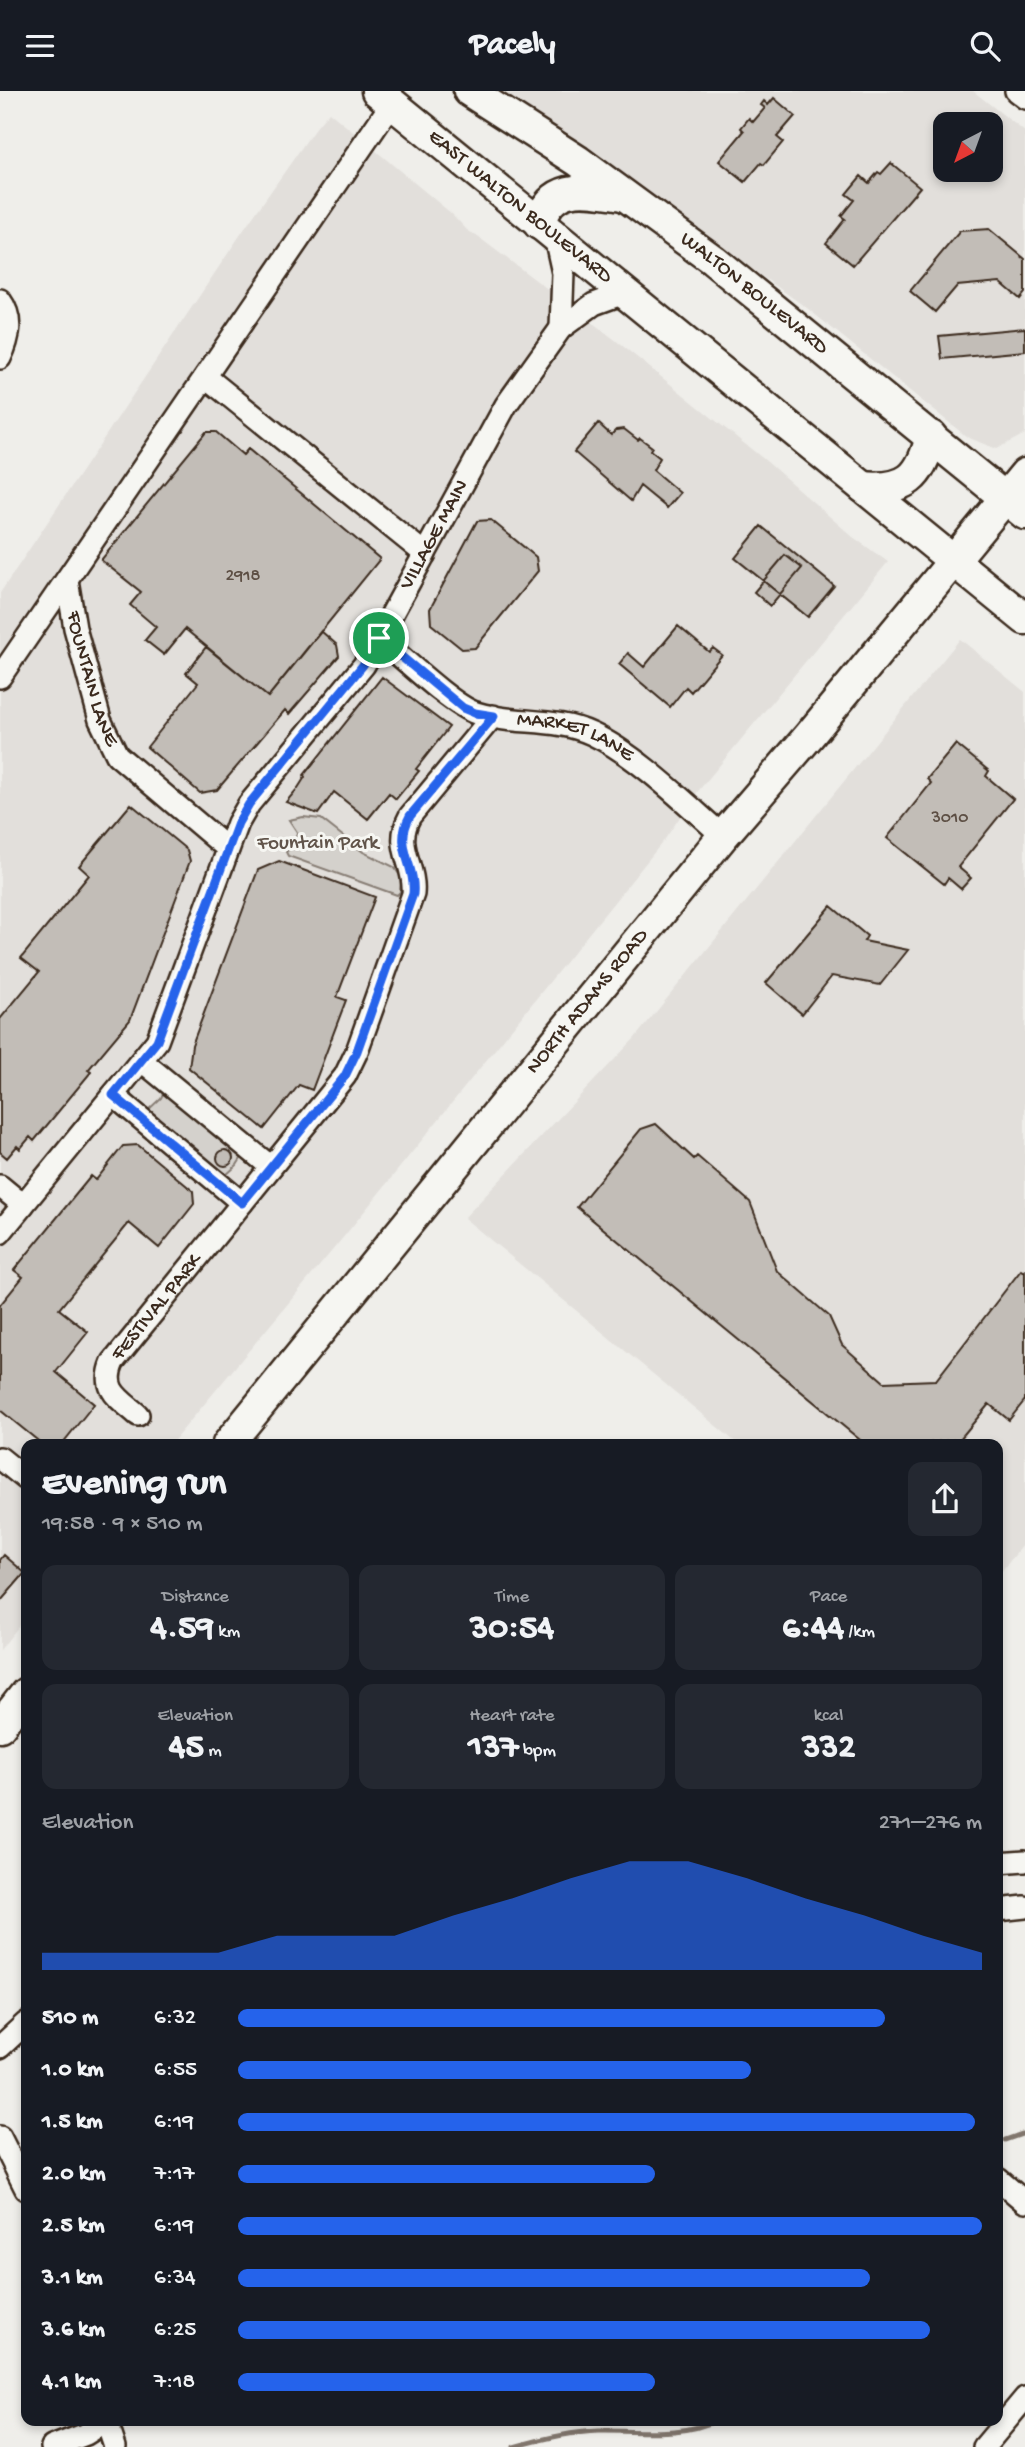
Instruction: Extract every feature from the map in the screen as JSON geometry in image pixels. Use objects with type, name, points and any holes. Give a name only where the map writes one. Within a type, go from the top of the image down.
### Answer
[{"type":"main road","name":"WALTON BOULEVARD","points":[[469,91],[567,153],[713,260],[1015,505]]},
{"type":"main road","name":"EAST WALTON BOULEVARD","points":[[385,97],[631,296]]},
{"type":"main road","points":[[547,230],[550,201],[563,193],[585,190],[627,195]]},
{"type":"main road","points":[[631,296],[1025,618]]},
{"type":"main road","points":[[863,487],[888,488],[909,480],[922,463],[931,436]]},
{"type":"main road","name":"NORTH ADAMS ROAD","points":[[232,1439],[723,836],[953,561],[1015,505],[1025,474]]},
{"type":"main road","points":[[0,1726],[21,1699]]},
{"type":"street","points":[[1016,91],[1025,98]]},
{"type":"street","points":[[0,677],[206,377],[385,97]]},
{"type":"street","points":[[547,230],[563,273],[561,328]]},
{"type":"street","name":"VILLAGE MAIN","points":[[0,1233],[142,1061],[159,1036],[238,823],[249,804],[363,665],[506,405],[561,328],[594,304],[616,296],[631,296]]},
{"type":"street","points":[[0,300],[9,314],[8,340],[0,358]]},
{"type":"street","points":[[206,377],[425,554]]},
{"type":"street","name":"FOUNTAIN LANE","points":[[67,580],[75,628],[100,720],[117,755],[228,849]]},
{"type":"street","name":"MARKET LANE","points":[[379,638],[463,708],[475,713],[572,726],[602,739],[660,781],[723,836]]},
{"type":"street","name":"FESTIVAL PARK","points":[[138,1415],[113,1393],[109,1386],[109,1370],[113,1362],[338,1087],[357,1051],[413,894],[412,873],[404,851],[404,828],[410,816],[494,716]]},
{"type":"street","points":[[142,1061],[271,1167]]},
{"type":"street","points":[[113,1095],[242,1203]]},
{"type":"street","points":[[0,1186],[23,1205]]},
{"type":"street","points":[[0,1458],[21,1475]]},
{"type":"street","points":[[1003,1863],[1025,1861]]},
{"type":"street","points":[[1003,1909],[1025,1907]]},
{"type":"street","points":[[0,2047],[21,2028]]},
{"type":"street","points":[[0,2137],[21,2179]]},
{"type":"street","points":[[1003,2183],[1025,2202]]},
{"type":"street","points":[[1003,2424],[1025,2398]]},
{"type":"street","points":[[52,2447],[99,2426]]},
{"type":"street","points":[[109,2426],[115,2447]]},
{"type":"street","points":[[984,2447],[1002,2426]]},
{"type":"shaded area","points":[[490,91],[973,91],[1000,112],[933,112],[933,182],[1003,182],[1003,115],[1025,132],[1025,434],[996,449],[967,437],[807,308],[599,161]]},
{"type":"shaded area","points":[[329,112],[452,214],[467,230],[614,339],[766,461],[853,537],[888,562],[695,795],[665,839],[346,1234],[175,1439],[21,1439],[21,1623],[0,1650],[0,593],[314,130]]},
{"type":"shaded area","points":[[960,639],[1025,692],[1025,1543],[1003,1569],[1003,1439],[732,1439],[464,1218],[634,1039]]},
{"type":"green space","name":"Fountain Park","points":[[303,817],[321,819],[363,852],[394,867],[401,877],[400,892],[397,895],[288,856],[286,852],[295,843],[297,832],[289,820]]},
{"type":"green space","points":[[165,1089],[244,1154],[224,1177],[146,1112],[161,1098]]},
{"type":"building","points":[[774,98],[795,116],[777,137],[783,142],[745,182],[719,161],[744,131],[741,128],[749,118],[753,122],[765,108],[761,105],[764,101],[768,105]]},
{"type":"building","points":[[891,163],[920,187],[853,265],[826,243],[845,219],[841,216],[854,200],[846,194],[861,176],[869,183]]},
{"type":"building","points":[[989,229],[1025,259],[1025,293],[1020,299],[1000,282],[957,286],[935,312],[910,291],[960,231]]},
{"type":"building","points":[[1025,328],[1025,351],[942,359],[939,336]]},
{"type":"building","points":[[598,423],[611,435],[616,430],[624,429],[652,447],[650,450],[660,458],[653,470],[680,493],[667,508],[640,486],[631,501],[574,452]]},
{"type":"building","points":[[206,432],[216,432],[243,455],[248,449],[380,559],[268,697],[185,629],[164,655],[145,640],[156,627],[130,605],[141,592],[101,560]]},
{"type":"building","points":[[491,520],[536,557],[538,571],[475,648],[462,649],[431,624],[430,609],[477,521]]},
{"type":"building","points":[[761,526],[834,586],[808,617],[735,558]]},
{"type":"building","points":[[785,555],[802,568],[770,606],[754,592]]},
{"type":"building","points":[[678,626],[709,652],[713,648],[722,655],[691,692],[686,687],[670,707],[619,664],[628,653],[644,667]]},
{"type":"building","points":[[321,631],[337,645],[339,656],[289,714],[285,710],[217,790],[200,793],[147,747],[198,683],[186,673],[206,647],[268,697]]},
{"type":"building","points":[[382,677],[449,727],[416,769],[419,771],[396,799],[389,793],[368,819],[334,792],[318,814],[286,802],[298,788],[304,775]]},
{"type":"building","points":[[956,744],[989,771],[986,776],[1013,799],[958,867],[971,878],[961,889],[948,878],[944,884],[887,838],[931,783],[927,779]]},
{"type":"building","points":[[131,804],[187,850],[190,861],[130,1020],[34,1141],[30,1137],[20,1149],[17,1146],[7,1158],[0,1152],[0,1019],[39,972],[21,958],[89,875],[79,866]]},
{"type":"building","points":[[279,861],[375,897],[337,997],[346,1000],[312,1090],[299,1085],[264,1129],[189,1068],[192,1045],[258,870]]},
{"type":"building","points":[[831,906],[867,936],[864,941],[908,950],[880,985],[832,976],[802,1014],[766,983]]},
{"type":"building","points":[[656,1124],[694,1159],[697,1156],[750,1202],[777,1271],[829,1316],[842,1345],[884,1382],[936,1380],[1021,1270],[1025,1271],[1025,1400],[1009,1420],[989,1404],[960,1439],[859,1439],[577,1207],[641,1129]]},
{"type":"building","points":[[138,1145],[193,1191],[194,1204],[159,1248],[129,1223],[59,1309],[88,1332],[56,1372],[94,1404],[66,1439],[36,1439],[0,1410],[0,1305],[23,1277],[14,1270],[91,1176],[96,1180],[123,1146]]},
{"type":"building","points":[[222,1150],[228,1150],[233,1158],[231,1164],[222,1166],[217,1161],[217,1155]]},
{"type":"building","points":[[4,1555],[21,1570],[21,1578],[0,1602],[0,1560]]},
{"type":"waterway","points":[[1005,2140],[1025,2133]]},
{"type":"waterway","points":[[514,2447],[578,2433],[659,2432],[703,2426]]},
{"type":"route","points":[[379,638],[463,708],[494,716],[410,816],[404,828],[404,851],[412,873],[413,894],[357,1051],[345,1076],[242,1203],[113,1095],[157,1041],[238,823],[249,804],[363,665],[379,638]]}]
